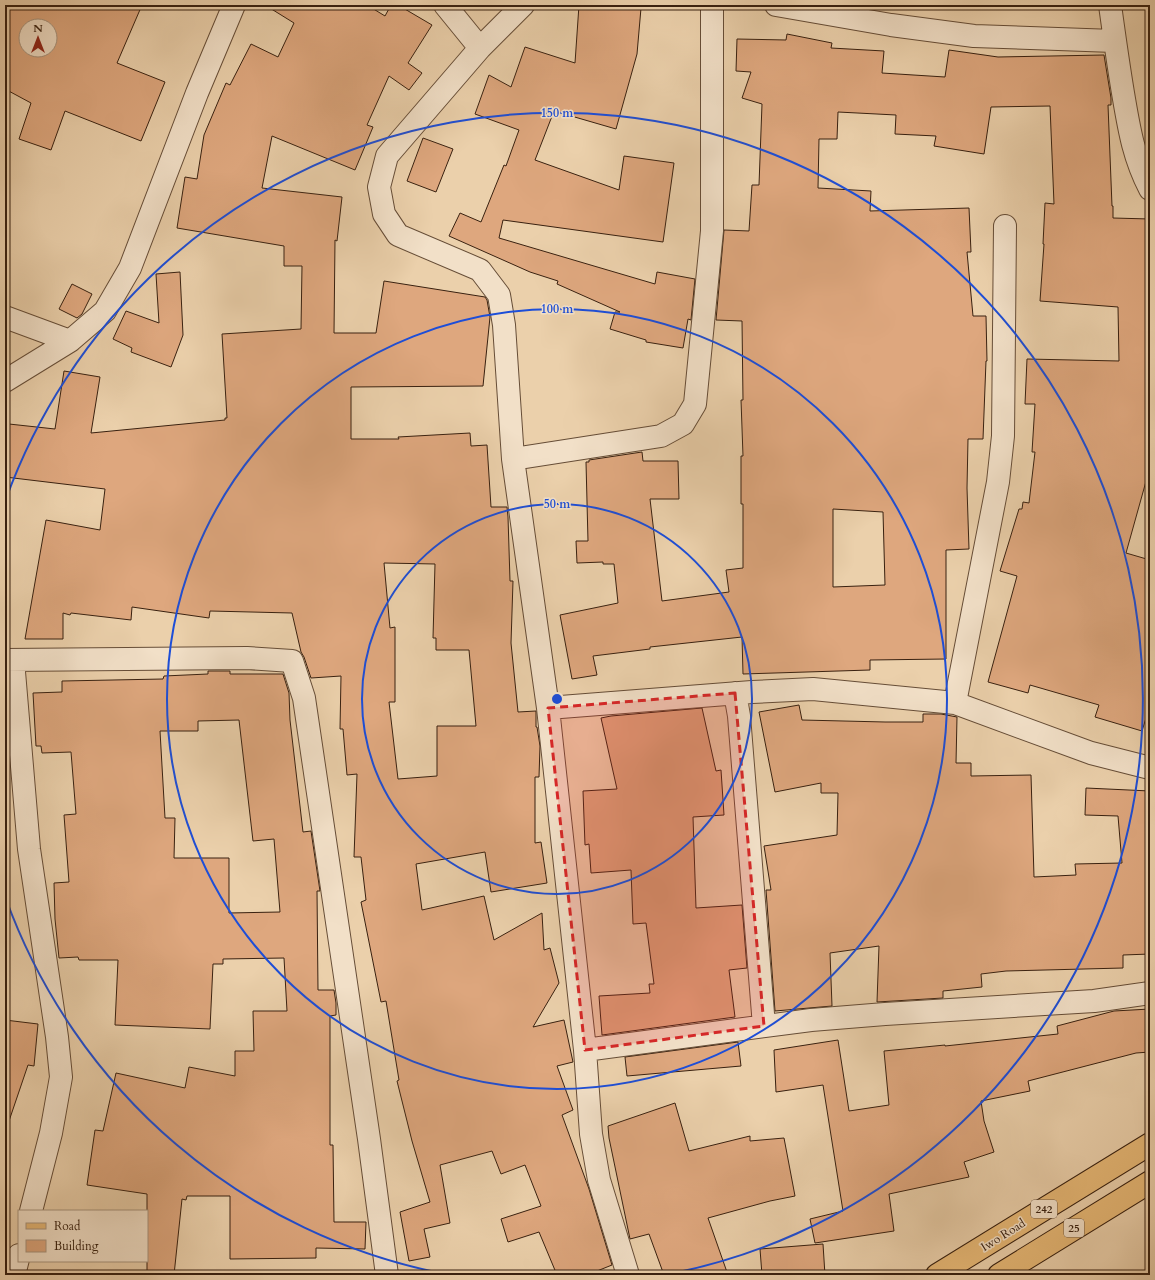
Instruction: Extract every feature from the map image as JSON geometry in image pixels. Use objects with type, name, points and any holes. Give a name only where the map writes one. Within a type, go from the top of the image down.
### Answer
[{"type":"main road","name":"Iwo Road","points":[[937,1275],[1150,1144]]},
{"type":"main road","name":"25","points":[[999,1275],[1150,1182]]},
{"type":"street","points":[[5,381],[70,341],[105,311],[130,268],[197,93],[234,5]]},
{"type":"street","points":[[445,5],[480,48]]},
{"type":"street","points":[[523,5],[480,48],[387,156],[379,187],[384,214],[398,235],[480,270],[499,295],[504,325],[513,459],[548,708],[585,1050],[591,1134],[599,1180],[628,1275]]},
{"type":"street","points":[[513,459],[661,436],[683,424],[695,404],[712,231],[712,5]]},
{"type":"street","points":[[776,5],[891,25],[974,36],[1114,41]]},
{"type":"street","points":[[1110,5],[1114,41],[1131,139],[1140,171],[1150,189]]},
{"type":"street","points":[[955,703],[998,482],[1003,436],[1005,226]]},
{"type":"street","points":[[5,317],[70,341]]},
{"type":"street","points":[[31,1210],[52,1133],[60,1077],[57,1037],[30,849],[9,660],[247,658],[292,661],[304,698],[369,1139],[387,1275]]},
{"type":"street","points":[[548,708],[734,693],[812,689],[955,703],[1090,753],[1150,768]]},
{"type":"street","points":[[734,693],[739,716],[764,1026]]},
{"type":"street","points":[[585,1050],[811,1020],[1094,1001],[1150,993]]},
{"type":"street","points":[[14,1275],[18,1259]]},
{"type":"highlighted area","points":[[735,693],[764,1026],[585,1050],[548,708]]},
{"type":"building","points":[[5,5],[142,5],[117,63],[165,82],[141,141],[65,111],[51,150],[19,139],[31,103],[5,89]]},
{"type":"building","points":[[265,5],[367,5],[385,16],[391,5],[398,5],[432,25],[408,63],[422,73],[409,90],[389,76],[367,125],[373,127],[355,170],[272,136],[262,188],[342,197],[337,241],[335,240],[334,333],[376,333],[384,281],[485,297],[487,300],[490,317],[483,386],[351,387],[351,439],[399,439],[398,437],[470,433],[471,446],[487,445],[491,507],[507,507],[510,581],[513,581],[511,643],[518,712],[536,711],[536,727],[540,746],[539,777],[535,777],[535,843],[541,842],[547,883],[491,892],[485,852],[416,864],[422,910],[484,896],[494,940],[542,913],[544,950],[550,948],[559,983],[533,1027],[564,1020],[573,1062],[557,1066],[573,1110],[562,1115],[589,1189],[612,1265],[587,1275],[557,1275],[539,1232],[508,1242],[501,1219],[541,1206],[525,1165],[501,1174],[492,1151],[440,1165],[450,1223],[424,1229],[430,1257],[409,1261],[400,1212],[430,1202],[412,1141],[397,1081],[399,1080],[386,1001],[381,1002],[361,902],[366,900],[361,857],[354,857],[357,774],[347,775],[343,729],[340,729],[341,676],[311,678],[301,652],[292,613],[210,611],[209,618],[132,607],[131,620],[71,613],[70,615],[63,613],[63,639],[25,639],[46,520],[100,530],[105,489],[5,477],[5,461],[9,424],[55,429],[64,371],[100,377],[91,433],[225,420],[225,418],[227,418],[222,334],[301,329],[302,266],[284,266],[284,246],[177,228],[185,177],[197,179],[204,135],[226,83],[230,85],[251,44],[278,57],[294,23]],"holes":[[[384,563],[435,564],[433,638],[436,638],[436,650],[469,650],[476,726],[437,726],[437,776],[398,779],[389,702],[395,702],[395,627],[390,628]]]},
{"type":"building","points":[[579,5],[605,5],[641,8],[637,54],[616,129],[554,111],[535,160],[619,190],[624,156],[674,163],[663,242],[503,220],[499,238],[655,284],[657,272],[695,279],[691,320],[688,319],[683,348],[646,342],[646,340],[610,329],[615,312],[620,312],[557,284],[558,281],[530,272],[449,236],[460,213],[481,222],[504,165],[506,166],[519,130],[475,114],[489,75],[511,87],[525,47],[575,63]]},
{"type":"building","points":[[787,34],[832,43],[831,48],[884,51],[882,73],[945,77],[949,50],[998,57],[1104,55],[1111,98],[1111,105],[1108,105],[1113,218],[1150,219],[1150,467],[1126,553],[1150,560],[1150,705],[1142,731],[1095,717],[1099,705],[1030,685],[1028,693],[988,682],[1017,576],[1000,571],[1019,509],[1022,509],[1023,502],[1029,503],[1035,452],[1032,452],[1035,404],[1025,404],[1027,359],[1119,361],[1118,307],[1040,301],[1045,203],[1054,204],[1050,106],[991,107],[984,154],[934,146],[936,136],[895,134],[896,115],[838,112],[837,139],[819,139],[818,188],[871,191],[870,211],[969,208],[971,252],[967,252],[973,316],[986,316],[987,361],[983,439],[968,439],[967,488],[969,549],[946,550],[946,659],[870,660],[870,670],[743,674],[742,637],[650,647],[650,649],[593,656],[597,675],[572,679],[560,615],[618,603],[614,564],[603,564],[603,562],[577,563],[576,541],[588,541],[586,462],[589,462],[589,460],[642,452],[643,461],[678,461],[679,499],[650,499],[662,601],[729,592],[726,570],[743,568],[743,504],[741,504],[741,456],[743,456],[741,400],[743,400],[742,321],[716,320],[724,230],[749,231],[752,185],[759,185],[762,104],[742,98],[751,72],[736,71],[737,39],[786,40]],"holes":[[[833,509],[883,512],[885,585],[833,587]]]},
{"type":"building","points":[[423,138],[453,149],[436,192],[407,181]]},
{"type":"building","points":[[180,272],[183,335],[171,367],[131,352],[132,348],[113,339],[126,311],[159,323],[156,274]]},
{"type":"building","points":[[72,284],[92,294],[82,314],[77,318],[59,309]]},
{"type":"building","points":[[208,671],[230,671],[230,674],[283,674],[289,693],[290,720],[303,832],[311,831],[320,891],[317,891],[318,990],[334,990],[336,1003],[336,1015],[330,1016],[330,1145],[333,1145],[334,1222],[366,1222],[365,1249],[316,1248],[316,1258],[230,1259],[230,1196],[187,1196],[186,1200],[182,1199],[174,1275],[147,1275],[147,1194],[87,1185],[95,1130],[103,1131],[116,1073],[185,1088],[189,1067],[235,1076],[235,1051],[254,1051],[253,1011],[287,1011],[284,958],[223,959],[223,964],[213,964],[210,1029],[115,1025],[118,960],[79,960],[78,957],[59,958],[55,919],[54,883],[69,882],[64,815],[76,814],[71,752],[42,753],[41,746],[36,746],[33,693],[62,692],[62,681],[163,679],[164,676],[208,674]],"holes":[[[239,720],[253,841],[274,839],[280,912],[229,913],[229,858],[174,858],[175,818],[165,818],[160,731],[198,731],[198,721]]]},
{"type":"building","points":[[799,705],[802,720],[923,722],[923,714],[941,714],[957,717],[956,763],[971,763],[971,776],[1031,775],[1034,877],[1076,875],[1075,864],[1122,863],[1118,816],[1085,815],[1086,788],[1150,791],[1150,954],[1123,955],[1123,968],[1006,971],[981,974],[982,987],[943,991],[943,998],[877,1002],[879,946],[830,953],[832,1006],[775,1011],[766,890],[771,890],[764,846],[837,835],[838,793],[821,793],[821,783],[775,792],[759,712]]},
{"type":"building","points":[[702,708],[716,771],[721,770],[724,815],[693,817],[696,908],[742,905],[747,968],[729,970],[735,1017],[602,1035],[599,996],[650,993],[649,984],[654,984],[646,923],[633,924],[631,870],[591,873],[589,844],[585,845],[583,791],[617,789],[601,718]]},
{"type":"building","points":[[1150,1009],[1150,1052],[1136,1053],[1028,1081],[1030,1091],[981,1101],[984,1121],[994,1152],[964,1162],[969,1177],[889,1194],[894,1231],[815,1243],[810,1219],[843,1211],[823,1085],[776,1092],[774,1050],[838,1040],[849,1111],[889,1105],[884,1051],[1058,1034],[1057,1026],[1114,1011]]},
{"type":"building","points":[[5,1020],[38,1024],[34,1066],[28,1065],[9,1121],[5,1121]]},
{"type":"building","points":[[738,1042],[741,1066],[627,1076],[625,1057]]},
{"type":"building","points":[[675,1103],[689,1151],[750,1136],[750,1141],[784,1138],[795,1196],[770,1201],[708,1218],[728,1275],[664,1275],[649,1234],[630,1239],[609,1138],[608,1126]]},
{"type":"building","points":[[823,1244],[825,1275],[762,1275],[760,1249]]}]
